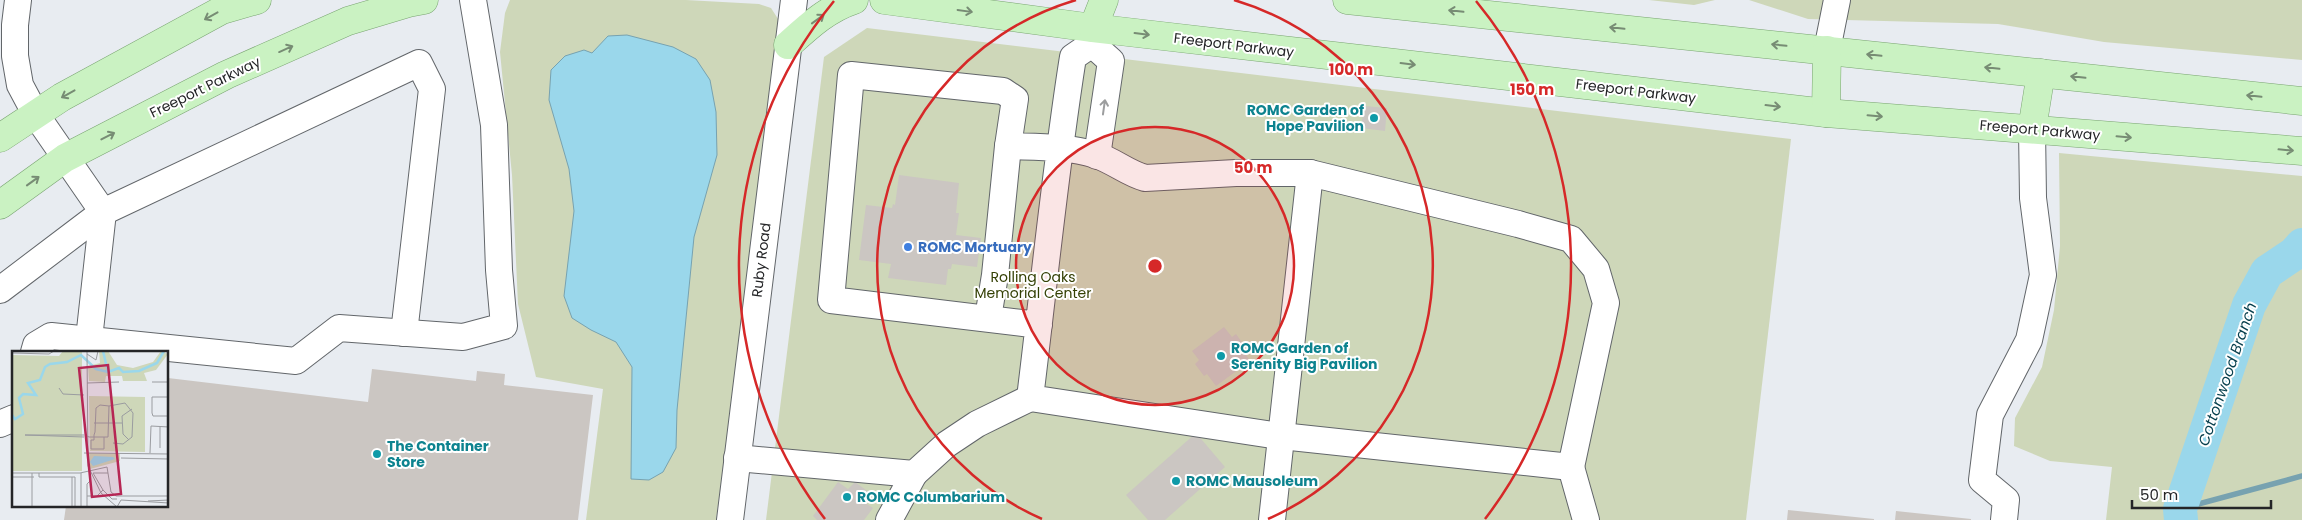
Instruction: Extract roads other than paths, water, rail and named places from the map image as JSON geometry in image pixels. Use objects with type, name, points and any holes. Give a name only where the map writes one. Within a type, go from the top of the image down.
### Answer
[{"type":"main road","points":[[0,138],[62,97],[222,10],[256,0]]},
{"type":"main road","name":"Freeport Parkway","points":[[0,205],[65,158],[226,75],[330,29],[365,16],[424,0]]},
{"type":"main road","points":[[788,45],[814,21],[836,6],[854,0]]},
{"type":"main road","name":"Freeport Parkway","points":[[884,0],[1092,36],[1826,112],[2302,151]]},
{"type":"main road","points":[[1086,0],[1092,36]]},
{"type":"main road","points":[[1092,36],[1104,0]]},
{"type":"main road","points":[[1348,0],[2302,101]]},
{"type":"main road","points":[[1826,112],[1827,50]]},
{"type":"main road","points":[[2032,129],[2041,73]]},
{"type":"street","points":[[18,0],[15,25],[15,56],[20,84],[36,115],[103,212],[89,339]]},
{"type":"street","points":[[34,351],[36,345],[51,336],[296,361],[339,328],[463,337],[504,326],[498,251],[494,125],[473,0]]},
{"type":"street","name":"Ruby Road","points":[[730,520],[794,0]]},
{"type":"street","points":[[1827,50],[1837,0]]},
{"type":"street","points":[[1030,398],[1073,57],[1092,36],[1111,61],[1097,156]]},
{"type":"street","points":[[0,290],[103,212],[419,63],[432,89],[404,333]]},
{"type":"street","points":[[988,318],[995,275],[1014,99],[1003,91],[851,75],[831,300],[1039,325]]},
{"type":"street","points":[[2004,520],[2006,500],[1982,480],[1990,416],[2029,340],[2043,275],[2033,198],[2032,129]]},
{"type":"street","points":[[1008,146],[1061,148],[1097,156],[1134,175],[1146,178],[1236,173],[1310,173],[1518,224],[1571,239],[1596,269],[1606,303],[1571,467],[1586,520]]},
{"type":"street","points":[[1272,520],[1310,173]]},
{"type":"street","points":[[889,520],[914,474],[947,444],[977,424],[1030,398],[1281,436],[1571,467]]},
{"type":"street","points":[[0,424],[12,419]]},
{"type":"street","points":[[737,458],[914,474]]},
{"type":"water","points":[[627,35],[673,47],[696,59],[710,80],[716,112],[717,155],[694,237],[677,410],[676,448],[663,472],[649,480],[631,479],[632,367],[616,342],[572,318],[564,296],[574,211],[569,169],[549,100],[551,70],[565,56],[584,50],[592,53],[608,36]]},
{"type":"waterway","name":"Cottonwood Branch","points":[[2181,520],[2180,509],[2249,305],[2267,272],[2294,254],[2302,245]]},
{"type":"waterway","points":[[2180,509],[2302,476]]},
{"type":"place","name":"ROMC Garden of Hope Pavilion","points":[[1374,118]]},
{"type":"place","name":"ROMC Mortuary","points":[[908,247]]},
{"type":"place","name":"ROMC Garden of Serenity Big Pavilion","points":[[1221,356]]},
{"type":"place","name":"The Container Store","points":[[377,454]]},
{"type":"place","name":"ROMC Mausoleum","points":[[1176,481]]},
{"type":"place","name":"ROMC Columbarium","points":[[847,497]]},
{"type":"park label","name":"Rolling Oaks Memorial Center","points":[[1033,286]]}]
